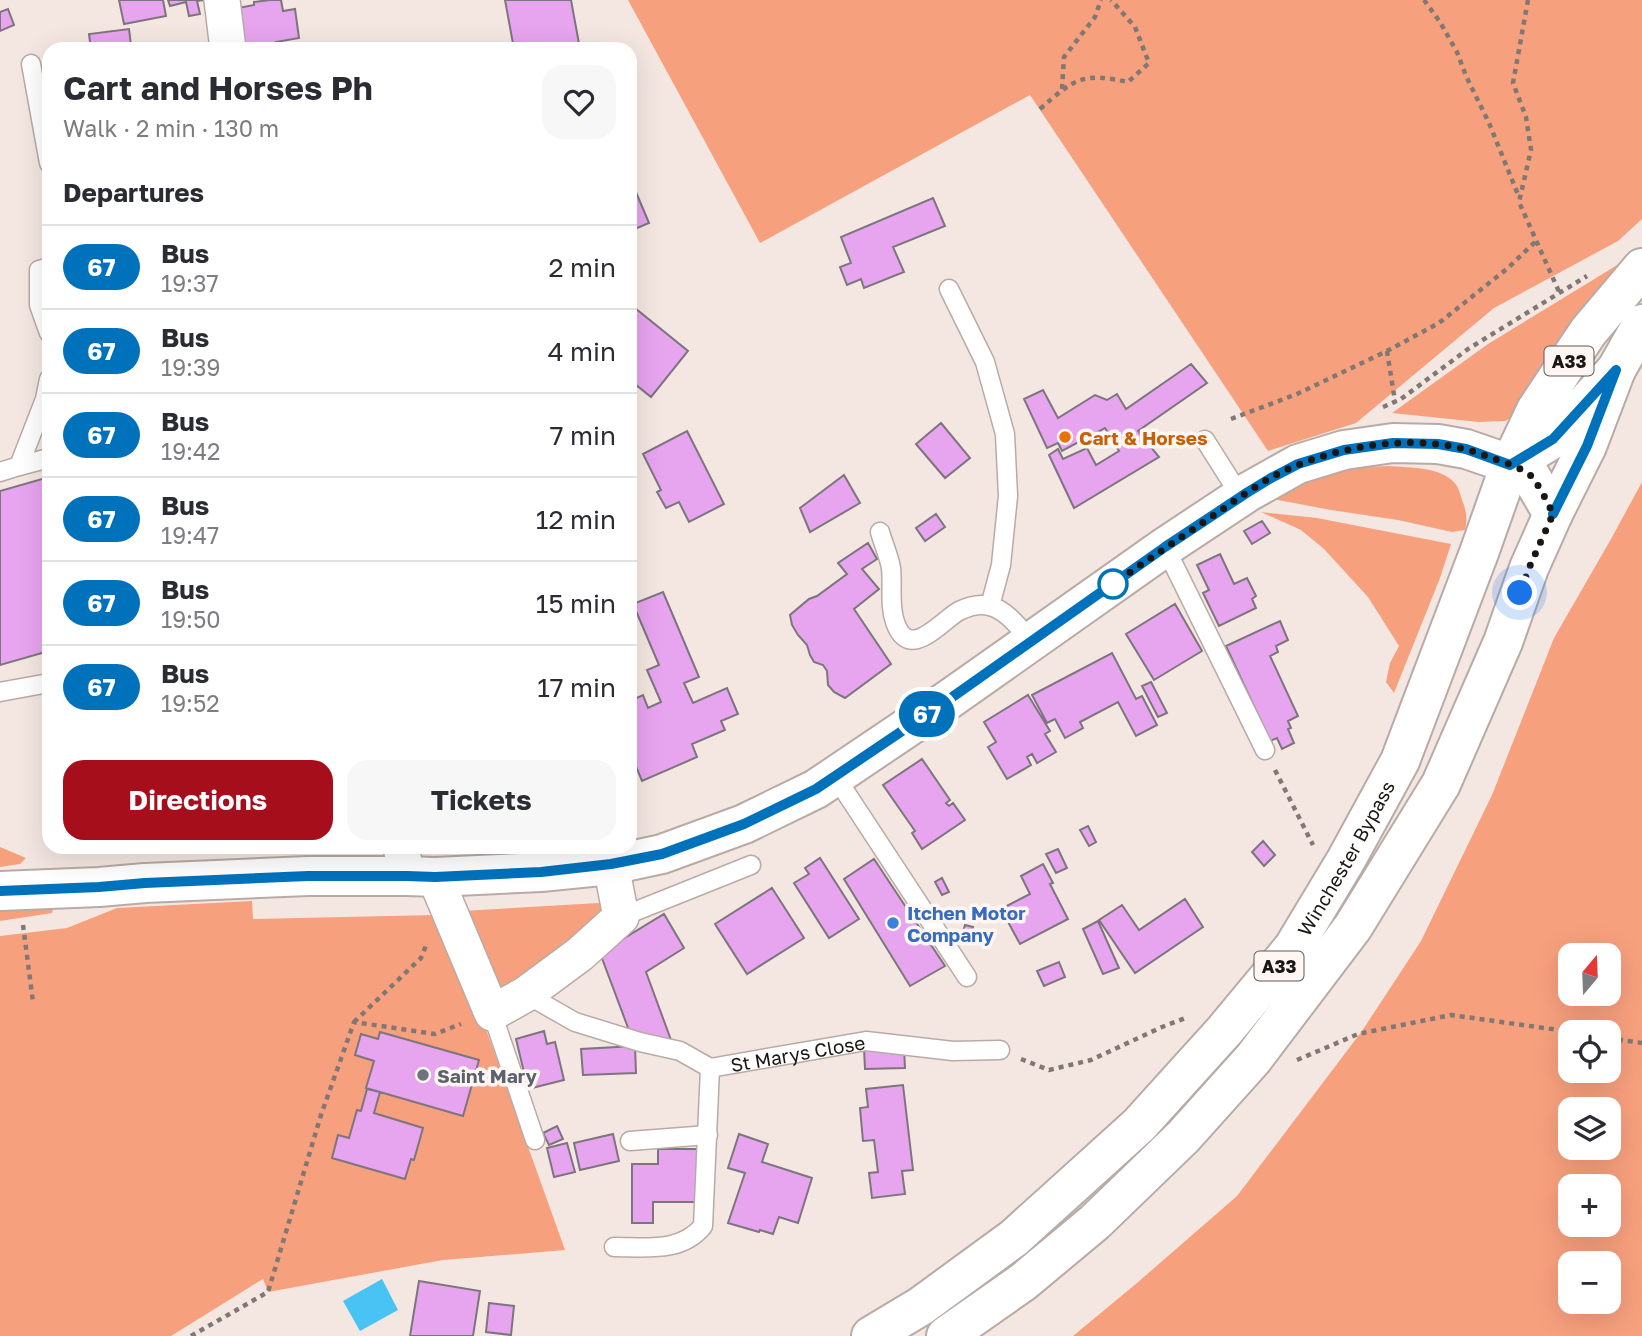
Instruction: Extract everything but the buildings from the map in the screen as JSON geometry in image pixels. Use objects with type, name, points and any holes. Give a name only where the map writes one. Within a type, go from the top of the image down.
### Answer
[{"type":"main road","name":"A33","points":[[1510,465],[1536,410],[1588,332],[1642,268]]},
{"type":"main road","name":"A33","points":[[1553,514],[1587,446],[1616,370],[1642,324]]},
{"type":"main road","points":[[1510,465],[1553,439],[1616,370]]},
{"type":"main road","points":[[11,906],[99,887],[145,883],[294,877],[414,867],[555,871],[662,854],[744,824],[816,789],[1241,497],[1298,464],[1344,450],[1393,443],[1438,444],[1466,449],[1530,475],[1553,514]]},
{"type":"main road","name":"Winchester Bypass","points":[[871,1336],[921,1306],[1014,1238],[1139,1125],[1225,1030],[1293,948],[1346,860],[1400,761],[1510,465]]},
{"type":"main road","name":"Winchester Bypass","points":[[946,1336],[1023,1282],[1095,1222],[1184,1137],[1253,1059],[1353,927],[1441,785],[1503,642],[1529,568],[1553,514]]},
{"type":"street","points":[[222,0],[227,42]]},
{"type":"street","points":[[414,867],[492,1013],[526,994],[580,954],[621,917],[611,864]]},
{"type":"lane","points":[[31,64],[42,124]]},
{"type":"lane","points":[[42,269],[38,270],[39,305],[42,313]]},
{"type":"lane","points":[[949,289],[985,362],[1005,434],[1008,496],[1001,565],[990,606]]},
{"type":"lane","points":[[19,466],[42,409]]},
{"type":"lane","points":[[1205,440],[1241,497]]},
{"type":"lane","points":[[0,472],[42,460]]},
{"type":"lane","points":[[880,531],[891,567],[894,621],[901,634],[910,639],[919,639],[931,634],[958,612],[974,605],[990,606],[1012,620],[1031,641]]},
{"type":"lane","points":[[1165,547],[1265,750]]},
{"type":"lane","points":[[0,692],[42,684]]},
{"type":"lane","points":[[835,776],[967,977]]},
{"type":"lane","points":[[621,917],[751,864]]},
{"type":"lane","name":"St Marys Close","points":[[526,994],[575,1023],[680,1051],[710,1068],[866,1041],[953,1051],[1000,1050]]},
{"type":"lane","points":[[492,1013],[535,1140]]},
{"type":"lane","points":[[614,1247],[678,1244],[688,1240],[703,1226],[710,1068]]},
{"type":"lane","points":[[630,1141],[708,1135]]},
{"type":"path","points":[[1062,90],[1065,57],[1095,17],[1101,0]]},
{"type":"path","points":[[1040,109],[1062,90],[1082,79],[1103,76],[1128,82],[1149,63],[1135,27],[1111,0]]},
{"type":"path","points":[[1424,0],[1457,52],[1520,198]]},
{"type":"path","points":[[1528,0],[1513,83],[1526,117],[1531,150],[1519,202],[1560,294]]},
{"type":"path","points":[[1231,419],[1297,394],[1439,323],[1508,268],[1536,241]]},
{"type":"path","points":[[1372,412],[1395,401],[1468,349],[1591,274]]},
{"type":"path","points":[[1387,351],[1395,401]]},
{"type":"path","points":[[1265,750],[1313,845]]},
{"type":"path","points":[[11,906],[33,1002]]},
{"type":"path","points":[[191,1336],[268,1292],[321,1115],[354,1022],[421,958],[429,936]]},
{"type":"path","points":[[1000,1050],[1049,1070],[1091,1060],[1200,1012]]},
{"type":"path","points":[[354,1022],[435,1034],[492,1013]]},
{"type":"path","points":[[1292,1062],[1358,1034],[1451,1015],[1558,1030]]},
{"type":"path","points":[[1621,1040],[1642,1043]]},
{"type":"shaded area","points":[[628,0],[1642,0],[1642,219],[1618,241],[1494,308],[1356,423],[1268,451],[1030,95],[760,243]]},
{"type":"shaded area","points":[[1627,259],[1524,411],[1505,421],[1479,422],[1392,413],[1488,344]]},
{"type":"shaded area","points":[[1388,466],[1426,469],[1451,479],[1458,487],[1465,510],[1465,530],[1452,532],[1268,498],[1319,475]]},
{"type":"shaded area","points":[[1642,482],[1642,1336],[1073,1336],[1237,1196],[1362,1031],[1421,941],[1492,795],[1554,638]]},
{"type":"shaded area","points":[[1261,512],[1317,518],[1451,544],[1394,693],[1386,682],[1390,663],[1399,646],[1368,597],[1324,549],[1301,530]]},
{"type":"shaded area","points":[[0,847],[26,858],[20,864],[0,867]]},
{"type":"shaded area","points":[[252,901],[253,919],[434,915],[487,1032],[565,1250],[443,1260],[268,1292],[263,1279],[171,1336],[0,1336],[0,936],[67,928],[117,908]]},
{"type":"shaded area","points":[[616,902],[619,921],[499,993],[463,911]]},
{"type":"shaded area","points":[[54,905],[52,913],[0,921],[0,909]]},
{"type":"water","points":[[382,1279],[398,1310],[360,1331],[343,1301]]},
{"type":"bus line","name":"67","points":[[0,891],[308,876],[435,877],[541,872],[611,864],[662,854],[744,824],[816,789],[951,698],[1165,547],[1248,492],[1298,464],[1344,450],[1393,443],[1438,444],[1466,449],[1510,465],[1553,439],[1616,370],[1587,446],[1553,514]]},
{"type":"place","name":"Cart & Horses","points":[[1065,437]]},
{"type":"place","name":"Itchen Motor Company","points":[[893,923]]},
{"type":"place","name":"Saint Mary","points":[[423,1075]]},
{"type":"route","points":[[1113,584],[1106,589],[1165,547],[1284,471],[1344,450],[1393,443],[1438,444],[1466,449],[1530,475],[1553,514],[1520,593]]}]
